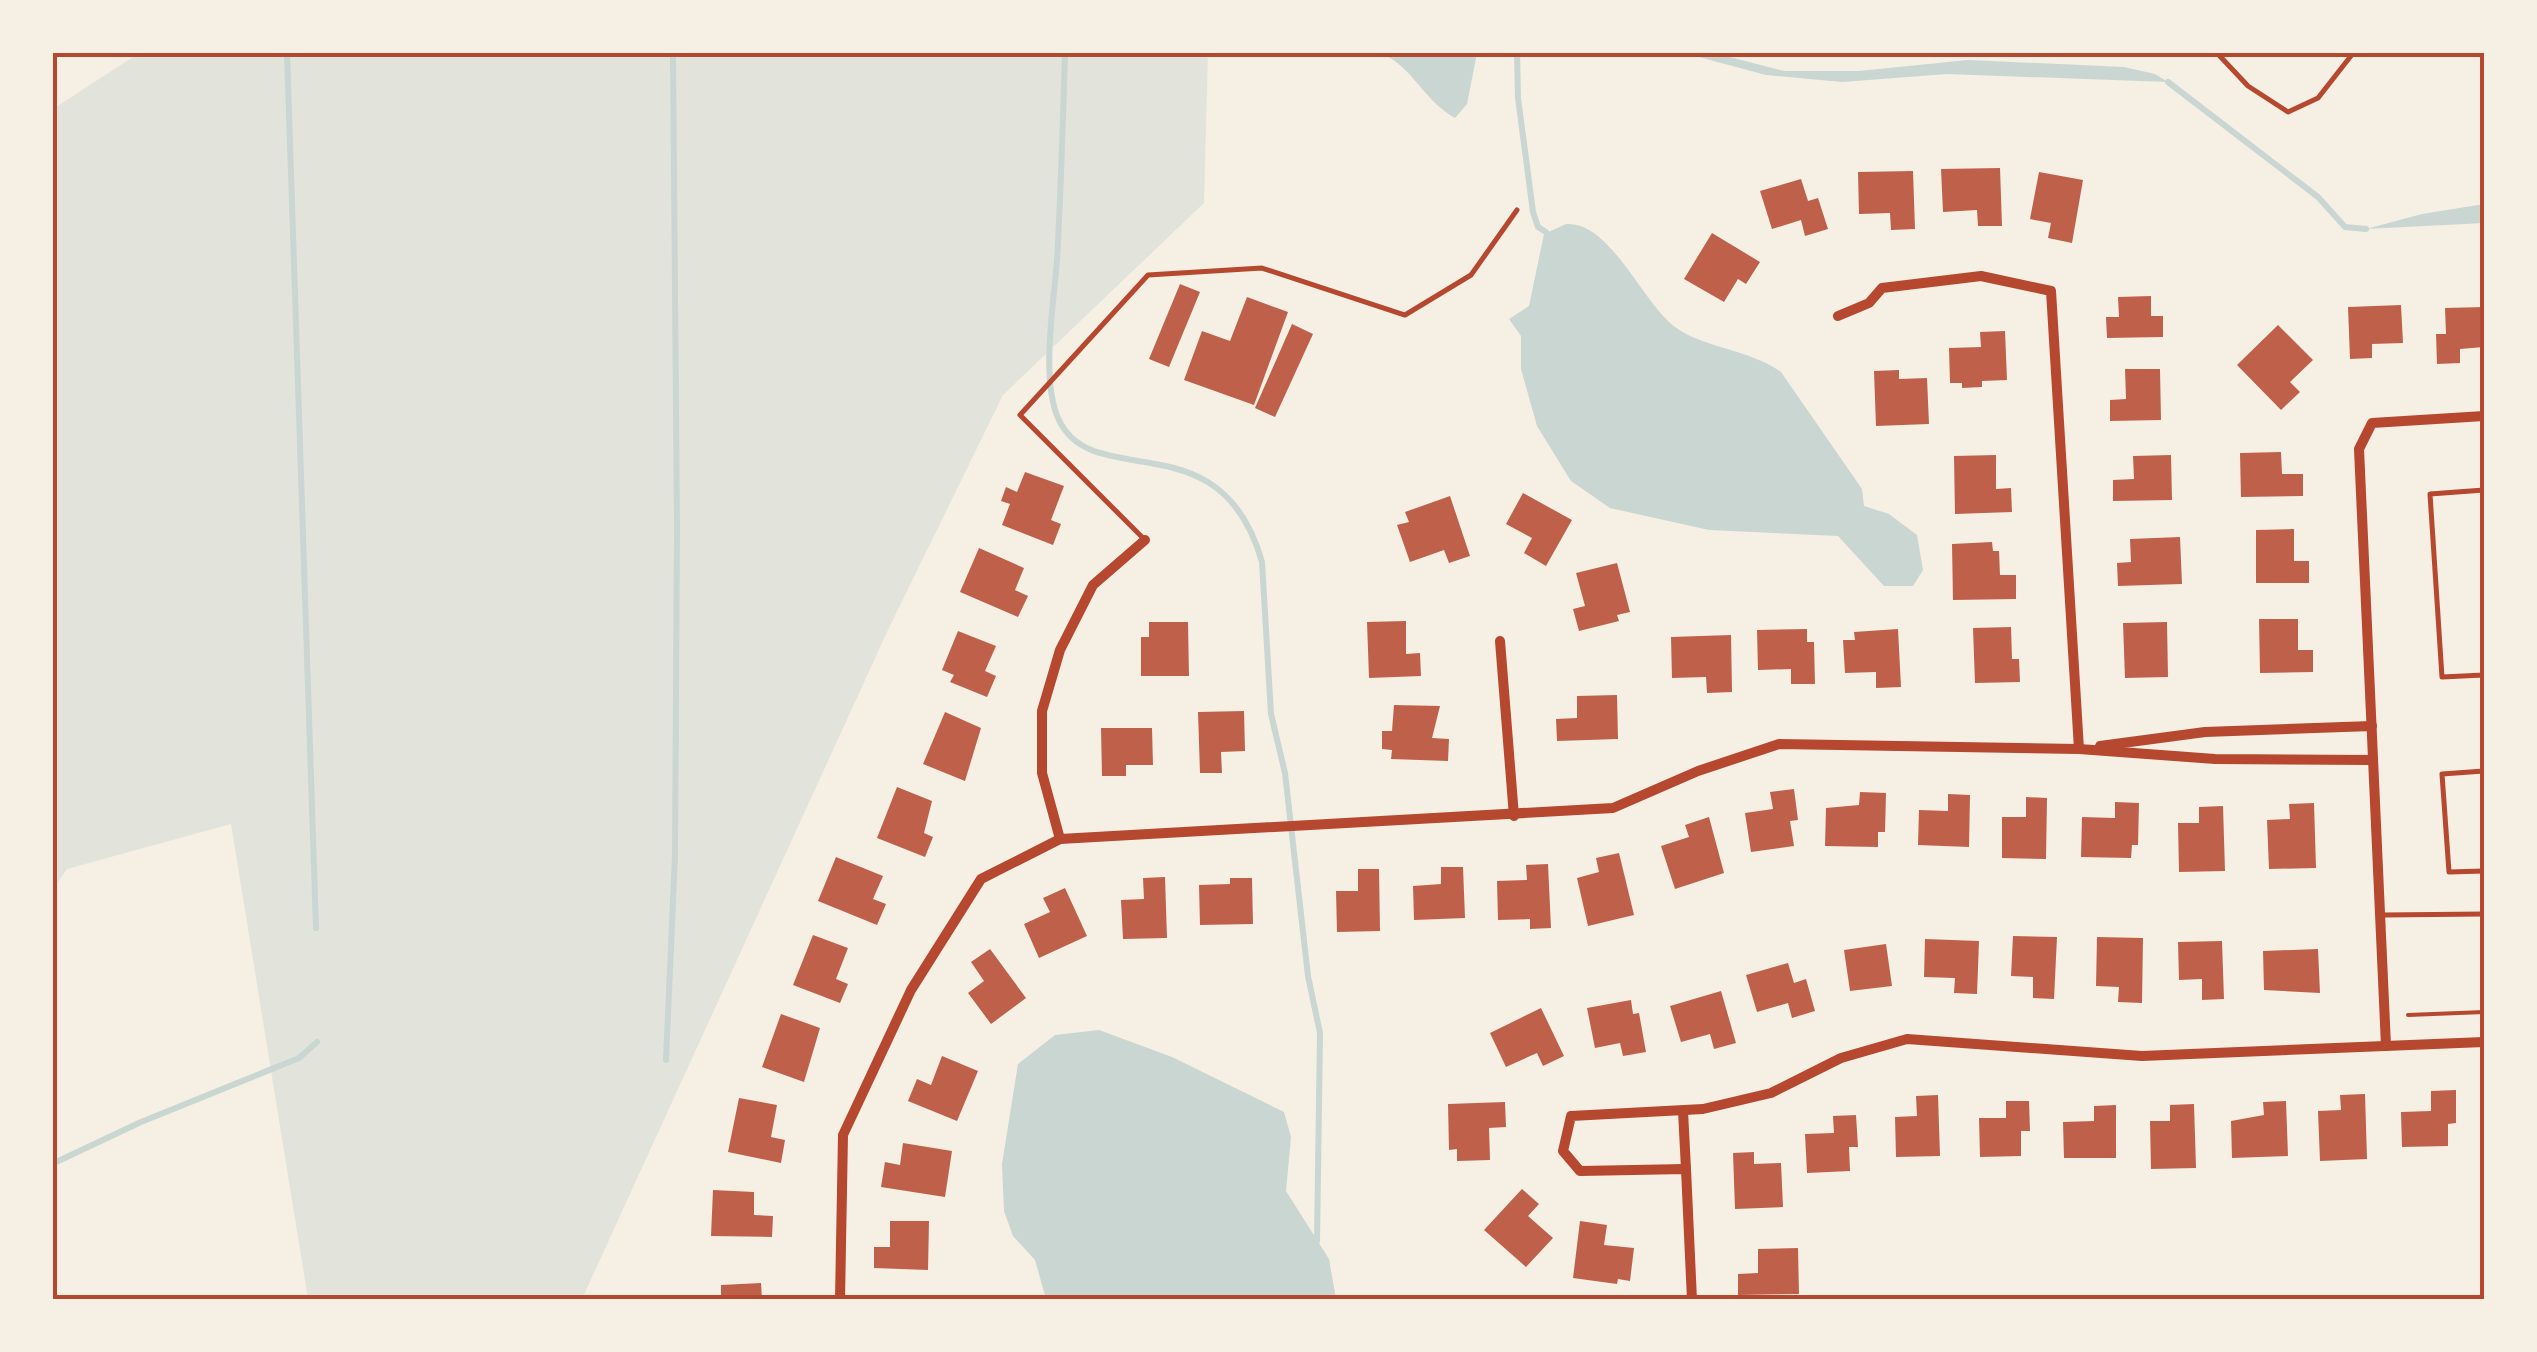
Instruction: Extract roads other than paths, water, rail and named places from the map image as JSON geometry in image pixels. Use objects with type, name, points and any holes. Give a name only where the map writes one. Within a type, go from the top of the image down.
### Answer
[{"type":"street","points":[[1838,316],[1869,303],[1882,288],[1981,276],[2050,291],[2079,749]]},
{"type":"street","points":[[2386,1046],[2359,449],[2372,422],[2484,416]]},
{"type":"street","points":[[1060,839],[1042,774],[1042,710],[1060,650],[1093,585],[1145,540]]},
{"type":"street","points":[[1500,642],[1514,816]]},
{"type":"street","points":[[2079,749],[2205,732],[2372,726]]},
{"type":"street","points":[[840,1300],[843,1136],[911,990],[980,879],[1060,839],[1613,808],[1698,771],[1779,744],[2079,749],[2215,759],[2373,760]]},
{"type":"street","points":[[1686,1169],[1580,1172],[1564,1151],[1571,1116],[1683,1111],[1771,1093],[1841,1058],[1907,1040],[2142,1056],[2484,1042]]},
{"type":"street","points":[[1683,1111],[1692,1300]]},
{"type":"lane","points":[[2216,52],[2248,86],[2288,112],[2318,98],[2354,52]]},
{"type":"lane","points":[[1145,540],[1020,415],[1148,276],[1262,268],[1405,315],[1471,276],[1517,210]]},
{"type":"lane","points":[[2484,490],[2430,494],[2442,677],[2484,675]]},
{"type":"lane","points":[[2484,771],[2442,774],[2448,872],[2484,872]]},
{"type":"lane","points":[[2380,915],[2484,914]]},
{"type":"waterway","points":[[287,52],[316,928]]},
{"type":"waterway","points":[[666,1060],[675,856],[673,52]]},
{"type":"waterway","points":[[1065,52],[1049,363],[1053,404],[1059,420],[1076,441],[1100,453],[1189,473],[1218,489],[1243,517],[1262,562],[1271,714],[1285,773],[1308,976],[1320,1033],[1317,1241]]},
{"type":"waterway","points":[[1517,52],[1518,98],[1533,212],[1538,227],[1546,232]]},
{"type":"waterway","points":[[2168,82],[2318,197],[2345,227],[2366,229]]},
{"type":"waterway","points":[[52,1164],[141,1122],[299,1058],[317,1042]]}]
